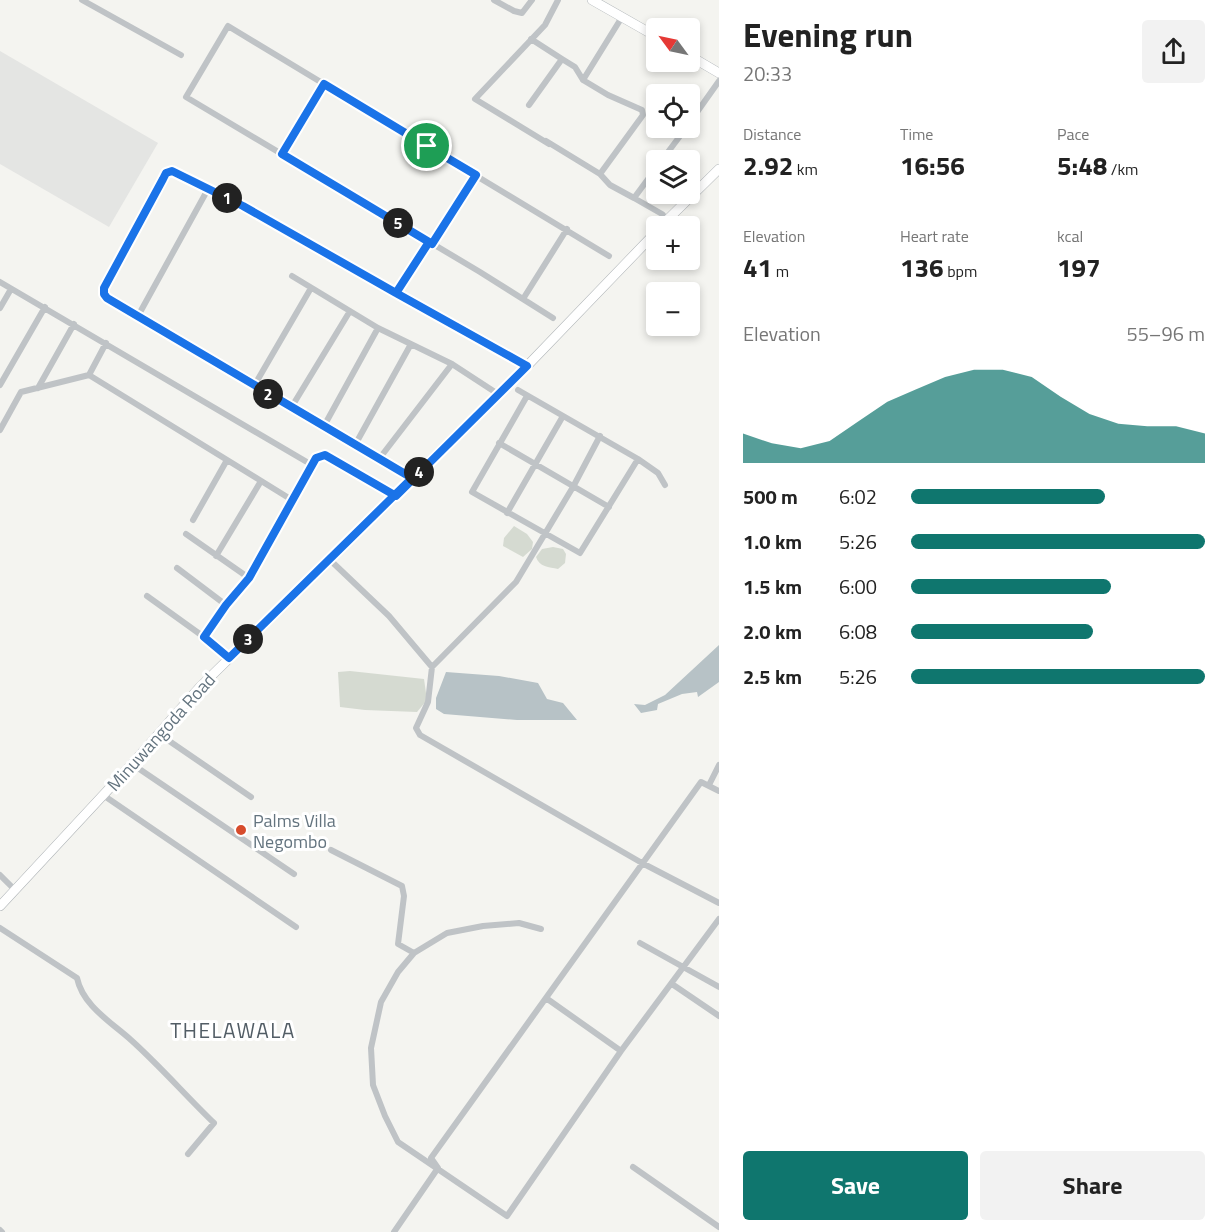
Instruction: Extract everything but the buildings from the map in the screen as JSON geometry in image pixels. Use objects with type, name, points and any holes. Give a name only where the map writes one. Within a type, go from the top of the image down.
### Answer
[{"type":"main road","points":[[592,0],[646,31]]},
{"type":"main road","points":[[700,62],[719,73]]},
{"type":"main road","points":[[671,216],[719,169]]},
{"type":"main road","name":"Minuwangoda Road","points":[[0,906],[199,688],[527,366],[646,242]]},
{"type":"street","points":[[82,0],[181,55]]},
{"type":"street","points":[[494,0],[522,13],[532,0]]},
{"type":"street","points":[[558,0],[545,25],[475,99],[600,174],[610,185],[662,216]]},
{"type":"street","points":[[584,80],[622,17]]},
{"type":"street","points":[[553,318],[186,97],[228,26],[609,256]]},
{"type":"street","points":[[531,39],[575,68],[584,80],[608,95],[642,110],[643,115],[600,174]]},
{"type":"street","points":[[529,105],[562,59]]},
{"type":"street","points":[[700,108],[719,81]]},
{"type":"street","points":[[282,154],[324,84]]},
{"type":"street","points":[[546,141],[567,154]]},
{"type":"street","points":[[412,478],[107,298],[104,288],[166,173],[172,171],[243,206],[527,366]]},
{"type":"street","points":[[396,293],[476,175]]},
{"type":"street","points":[[634,198],[646,182]]},
{"type":"street","points":[[138,316],[208,189]]},
{"type":"street","points":[[523,299],[567,229]]},
{"type":"street","points":[[292,276],[378,328],[452,364],[498,394]]},
{"type":"street","points":[[0,282],[312,465]]},
{"type":"street","points":[[254,386],[311,288]]},
{"type":"street","points":[[0,308],[11,289]]},
{"type":"street","points":[[0,385],[45,307]]},
{"type":"street","points":[[291,408],[350,311]]},
{"type":"street","points":[[38,388],[74,324]]},
{"type":"street","points":[[324,426],[378,328]]},
{"type":"street","points":[[89,375],[106,343]]},
{"type":"street","points":[[355,445],[411,344]]},
{"type":"street","points":[[380,459],[452,364]]},
{"type":"street","points":[[0,430],[21,392],[89,375],[292,500]]},
{"type":"street","points":[[518,390],[638,459],[658,473],[665,485]]},
{"type":"street","points":[[527,396],[472,492],[507,513],[580,553],[638,459]]},
{"type":"street","points":[[507,513],[563,416]]},
{"type":"street","points":[[600,436],[573,487],[516,582],[432,667],[428,702],[416,728],[420,735],[642,863],[719,903]]},
{"type":"street","points":[[499,443],[609,507]]},
{"type":"street","points":[[204,637],[226,605],[249,578],[316,458],[325,455],[396,496]]},
{"type":"street","points":[[193,520],[227,460]]},
{"type":"street","points":[[216,556],[261,482]]},
{"type":"street","points":[[186,534],[249,578]]},
{"type":"street","points":[[328,559],[389,616],[432,667]]},
{"type":"street","points":[[177,568],[226,605]]},
{"type":"street","points":[[147,596],[229,658]]},
{"type":"street","points":[[159,734],[251,796]]},
{"type":"street","points":[[132,764],[294,874]]},
{"type":"street","points":[[709,785],[719,765]]},
{"type":"street","points":[[438,1168],[431,1158],[701,782],[719,791]]},
{"type":"street","points":[[103,795],[296,927]]},
{"type":"street","points":[[331,850],[402,886],[404,896],[398,944],[414,952]]},
{"type":"street","points":[[0,875],[15,890]]},
{"type":"street","points":[[541,929],[519,923],[483,926],[447,933],[414,952],[398,972],[381,1002],[371,1048],[373,1084],[398,1142],[507,1216],[621,1051],[719,919]]},
{"type":"street","points":[[0,928],[77,978],[80,990],[107,1021],[132,1040],[214,1124],[188,1154]]},
{"type":"street","points":[[640,943],[719,987]]},
{"type":"street","points":[[672,984],[719,1016]]},
{"type":"street","points":[[546,998],[621,1051]]},
{"type":"street","points":[[633,1167],[719,1227]]},
{"type":"street","points":[[394,1232],[438,1168]]},
{"type":"shaded area","points":[[0,51],[158,143],[109,227],[0,164]]},
{"type":"shaded area","points":[[514,526],[527,534],[533,542],[532,549],[523,557],[503,546],[504,538]]},
{"type":"shaded area","points":[[553,547],[563,549],[566,554],[565,563],[558,569],[542,565],[536,557],[542,549]]},
{"type":"shaded area","points":[[719,645],[719,682],[698,697],[697,692],[682,694],[658,704],[657,710],[641,713],[634,704],[645,705],[665,695]]},
{"type":"shaded area","points":[[350,671],[424,679],[427,700],[417,712],[340,707],[338,672]]},
{"type":"shaded area","points":[[446,672],[499,676],[538,683],[547,699],[563,703],[577,720],[517,720],[444,714],[436,709],[436,698]]},
{"type":"place","name":"Palms Villa Negombo","points":[[241,830]]},
{"type":"district","name":"THELAWALA","points":[[233,1030]]},
{"type":"route","points":[[427,146],[324,84],[282,154],[429,242],[396,293],[527,366],[396,496],[325,455],[316,458],[249,578],[226,605],[204,637],[229,658],[328,559],[396,496],[412,478],[107,298],[104,288],[166,173],[172,171],[243,206],[396,293],[429,242],[432,244],[476,175],[427,146]]}]
